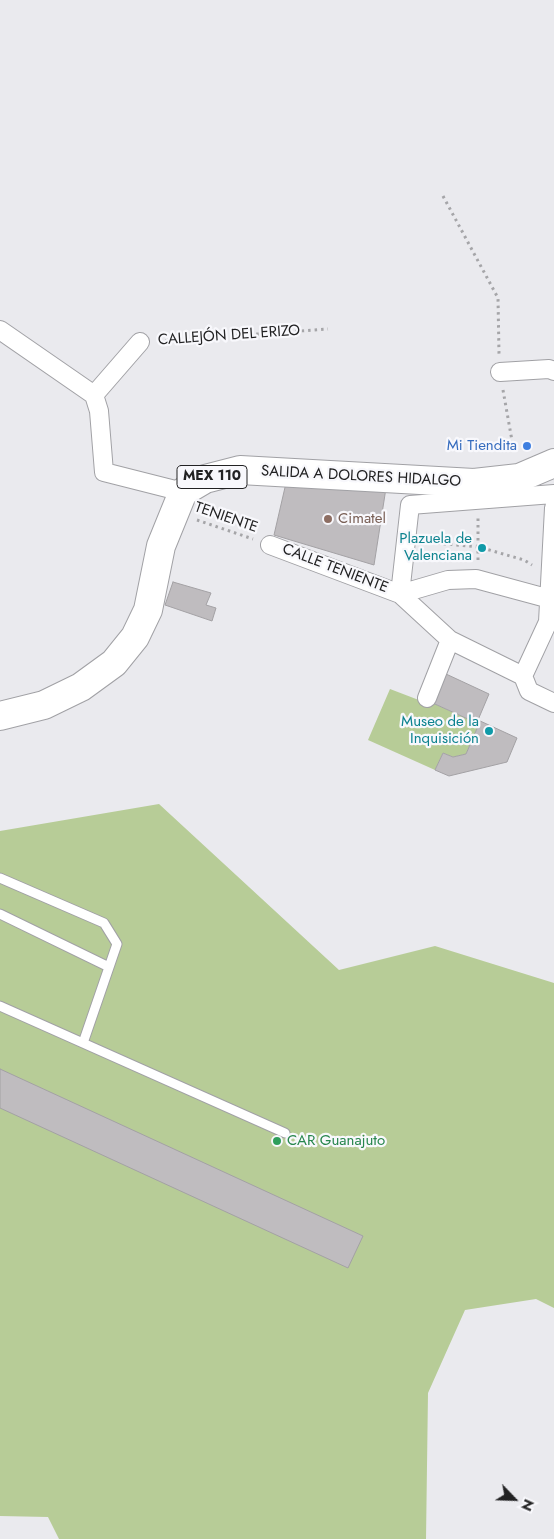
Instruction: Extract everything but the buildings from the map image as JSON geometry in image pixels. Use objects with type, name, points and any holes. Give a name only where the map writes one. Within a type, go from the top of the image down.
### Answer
[{"type":"main road","name":"SALIDA A DOLORES HIDALGO","points":[[179,502],[205,479],[240,470],[474,483],[519,478],[554,462]]},
{"type":"main road","points":[[0,716],[44,705],[81,687],[114,663],[135,636],[148,610],[161,546],[179,502]]},
{"type":"street","points":[[0,330],[94,395],[99,411],[104,472],[179,502]]},
{"type":"street","name":"CALLEJÓN DEL ERIZO","points":[[94,395],[140,342]]},
{"type":"street","points":[[500,372],[548,369],[554,371]]},
{"type":"street","points":[[400,594],[410,505],[477,500],[554,500],[552,600],[548,622],[523,676]]},
{"type":"street","name":"CALLE TENIENTE","points":[[270,545],[400,594]]},
{"type":"street","points":[[400,594],[448,580],[476,579],[552,600]]},
{"type":"street","points":[[400,594],[450,640],[523,676],[529,691],[554,703]]},
{"type":"street","points":[[426,698],[450,640]]},
{"type":"lane","points":[[0,878],[104,923],[117,944],[83,1043]]},
{"type":"lane","points":[[0,914],[109,967]]},
{"type":"lane","points":[[0,1006],[285,1132]]},
{"type":"path","points":[[443,196],[498,298],[500,372],[519,478]]},
{"type":"path","name":"CALLEJÓN DEL ERIZO","points":[[140,342],[328,329]]},
{"type":"path","points":[[476,579],[480,547],[477,500]]},
{"type":"path","name":"TENIENTE","points":[[179,502],[270,545]]},
{"type":"path","points":[[406,541],[480,547],[524,560],[534,566],[553,553]]},
{"type":"green space","points":[[390,689],[424,702],[426,700],[479,724],[466,754],[453,757],[443,753],[435,770],[368,740]]},
{"type":"green space","name":"CAR Guanajuto","points":[[159,804],[339,970],[435,946],[554,983],[554,1308],[536,1299],[465,1310],[428,1393],[426,1539],[59,1539],[48,1517],[0,1516],[0,831]]},
{"type":"place","name":"Mi Tiendita","points":[[527,446]]},
{"type":"place","name":"Cimatel","points":[[328,519]]},
{"type":"place","name":"Plazuela de Valenciana","points":[[482,548]]},
{"type":"place","name":"Museo de la Inquisición","points":[[489,731]]},
{"type":"place","name":"CAR Guanajuto","points":[[277,1141]]}]
